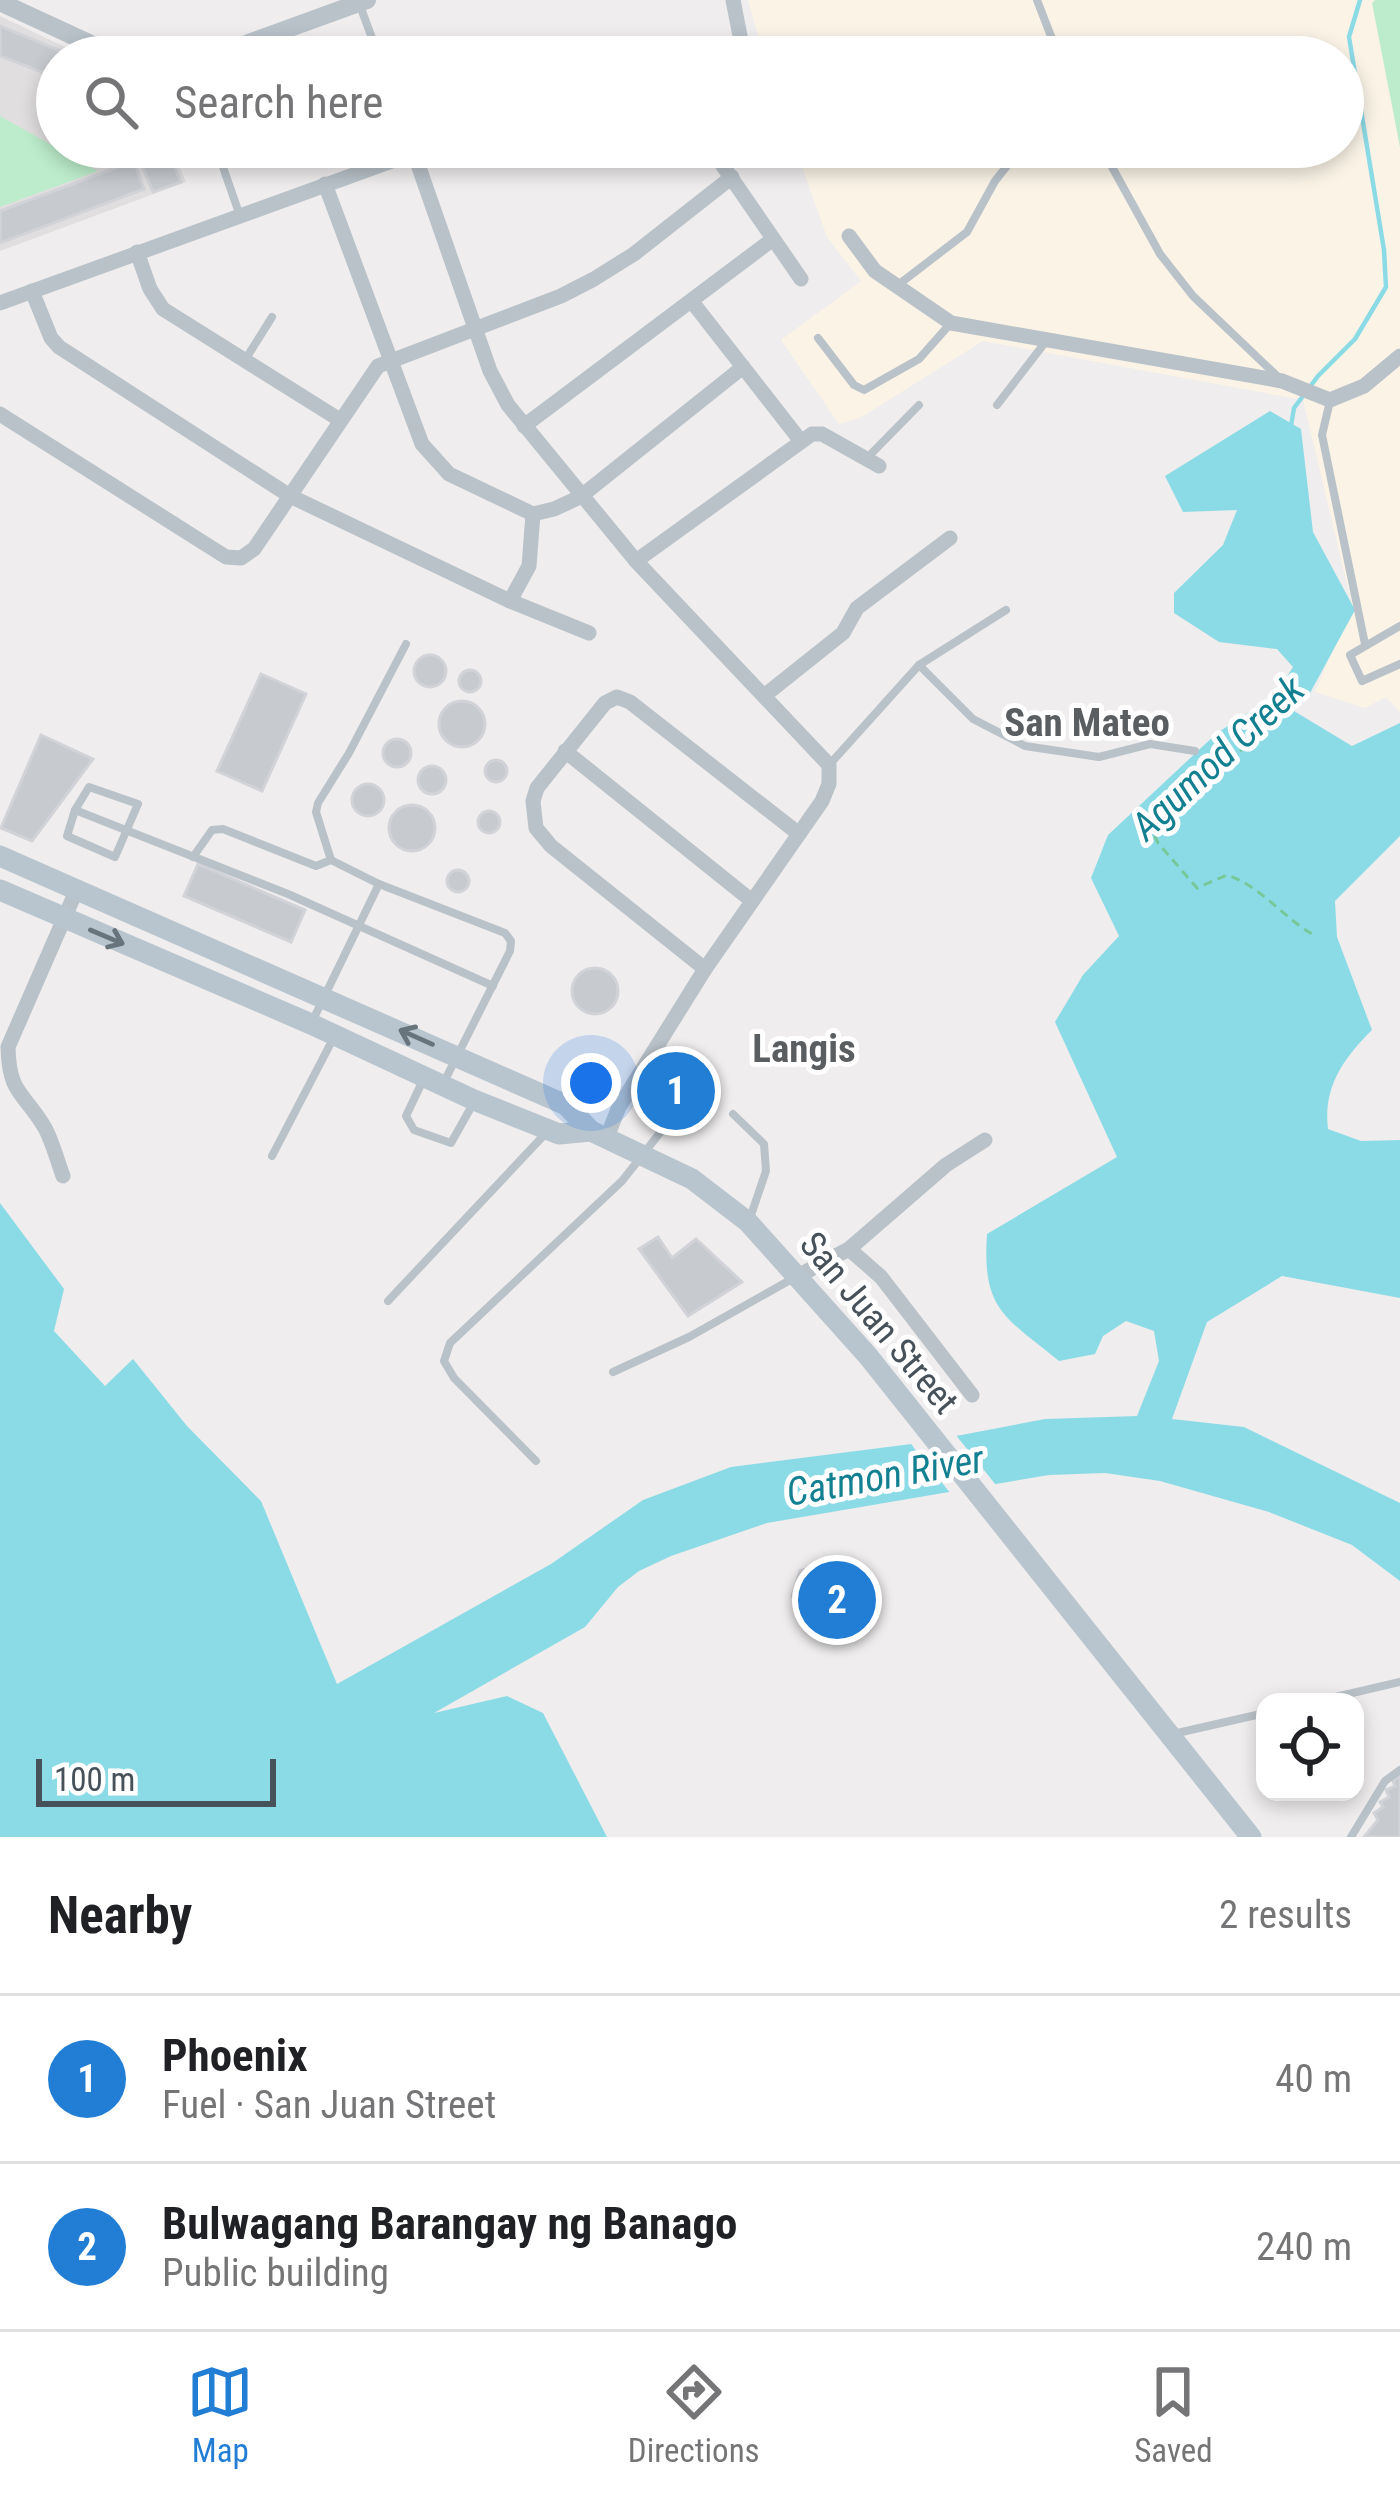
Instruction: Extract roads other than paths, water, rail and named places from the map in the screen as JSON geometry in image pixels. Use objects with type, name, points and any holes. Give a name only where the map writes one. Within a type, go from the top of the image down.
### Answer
[{"type":"main road","name":"San Juan Street","points":[[0,856],[566,1105],[599,1134],[692,1178],[748,1222],[798,1276],[1251,1837]]},
{"type":"main road","name":"San Juan Street","points":[[0,890],[474,1100],[549,1130],[599,1134]]},
{"type":"street","points":[[734,0],[740,36]]},
{"type":"street","points":[[267,36],[363,1]]},
{"type":"street","points":[[0,2],[74,36]]},
{"type":"street","points":[[0,303],[366,168]]},
{"type":"street","points":[[419,168],[498,389],[636,562],[829,765],[828,792],[705,969],[599,1134]]},
{"type":"street","points":[[726,168],[801,279]]},
{"type":"street","points":[[0,414],[226,557],[241,558],[254,549],[372,371],[388,359],[561,296],[594,279],[634,254],[732,176]]},
{"type":"street","points":[[325,184],[422,444],[438,466],[533,514],[570,504],[743,368]]},
{"type":"street","points":[[849,236],[875,271],[951,323],[1286,383],[1327,398],[1364,386],[1400,356]]},
{"type":"street","points":[[524,426],[773,239]]},
{"type":"street","points":[[137,252],[163,309],[340,420]]},
{"type":"street","points":[[32,291],[59,347],[290,496],[510,601],[589,633]]},
{"type":"street","points":[[693,303],[800,440]]},
{"type":"street","points":[[636,562],[800,440],[823,434],[873,462]]},
{"type":"street","points":[[510,601],[529,566],[533,514]]},
{"type":"street","points":[[764,696],[843,633],[857,608],[950,538]]},
{"type":"street","points":[[705,969],[540,837],[533,801],[546,775],[604,703],[617,697],[799,834]]},
{"type":"street","points":[[566,752],[752,901]]},
{"type":"street","points":[[63,1176],[45,1128],[14,1089],[8,1047],[77,889]]},
{"type":"street","points":[[798,1276],[849,1249],[946,1165],[985,1140]]},
{"type":"street","points":[[849,1249],[881,1277],[972,1395]]},
{"type":"lane","points":[[1036,0],[1051,36]]},
{"type":"lane","points":[[363,1],[373,36]]},
{"type":"lane","points":[[223,168],[240,215]]},
{"type":"lane","points":[[896,285],[967,232],[1005,168]]},
{"type":"lane","points":[[1113,168],[1160,254],[1192,296],[1286,383]]},
{"type":"lane","points":[[245,362],[272,317]]},
{"type":"lane","points":[[818,338],[854,386],[864,390],[919,359],[951,323]]},
{"type":"lane","points":[[997,405],[1048,339]]},
{"type":"lane","points":[[1327,398],[1322,435],[1365,644]]},
{"type":"lane","points":[[873,462],[919,405]]},
{"type":"lane","points":[[829,765],[919,665],[1006,610]]},
{"type":"lane","points":[[1400,626],[1350,655],[1360,680],[1400,664]]},
{"type":"lane","points":[[406,644],[349,753],[317,802],[316,812],[331,860],[505,933],[511,941],[457,1055],[406,1122],[429,1137],[451,1143],[474,1100]]},
{"type":"lane","points":[[919,665],[973,719],[1025,746],[1099,757],[1150,744],[1167,743],[1195,751]]},
{"type":"lane","points":[[89,787],[134,800],[139,808],[115,857],[72,840],[67,830],[75,810],[89,787]]},
{"type":"lane","points":[[75,810],[493,986]]},
{"type":"lane","points":[[193,857],[212,830],[223,830],[316,866],[331,860]]},
{"type":"lane","points":[[311,1024],[379,884]]},
{"type":"lane","points":[[272,1156],[335,1036]]},
{"type":"lane","points":[[536,1461],[454,1378],[444,1361],[450,1343],[622,1181],[681,1106],[683,1094]]},
{"type":"lane","points":[[733,1114],[764,1144],[766,1157],[766,1172],[748,1222]]},
{"type":"lane","points":[[388,1301],[549,1130]]},
{"type":"lane","points":[[613,1372],[689,1337],[798,1276]]},
{"type":"lane","points":[[1353,1693],[1400,1682]]},
{"type":"lane","points":[[1171,1735],[1256,1715]]},
{"type":"lane","points":[[1351,1837],[1385,1780],[1400,1770]]},
{"type":"water","name":"Catmon River","points":[[1270,411],[1301,429],[1313,532],[1355,610],[1310,693],[1289,708],[1352,746],[1400,723],[1400,836],[1335,901],[1337,937],[1372,1030],[1337,1075],[1327,1114],[1328,1129],[1361,1141],[1400,1140],[1400,1298],[1282,1276],[1207,1322],[1172,1419],[1244,1427],[1400,1503],[1400,1581],[1352,1545],[1269,1512],[1160,1481],[1105,1473],[1049,1475],[767,1523],[639,1571],[618,1587],[585,1627],[434,1713],[507,1696],[543,1713],[607,1837],[0,1837],[0,1203],[64,1289],[54,1331],[105,1386],[133,1359],[187,1426],[261,1501],[337,1684],[551,1564],[643,1500],[731,1467],[919,1443],[1045,1419],[1137,1416],[1159,1361],[1154,1331],[1126,1321],[1103,1336],[1095,1354],[1059,1361],[1000,1309],[988,1280],[987,1234],[1117,1157],[1055,1022],[1083,975],[1119,936],[1091,878],[1108,835],[1217,733],[1275,695],[1293,667],[1277,649],[1219,642],[1174,613],[1174,593],[1223,545],[1237,510],[1183,512],[1165,476]]},
{"type":"waterway","name":"Agumod Creek","points":[[1349,36],[1360,0]]},
{"type":"waterway","name":"Agumod Creek","points":[[1291,426],[1294,408],[1355,339],[1386,287],[1364,128]]},
{"type":"place","name":"Phoenix","points":[[676,1091]]},
{"type":"place","name":"Bulwagang Barangay ng Banago","points":[[837,1600]]},
{"type":"district","name":"San Mateo","points":[[1087,723]]},
{"type":"district","name":"Langis","points":[[804,1049]]}]
